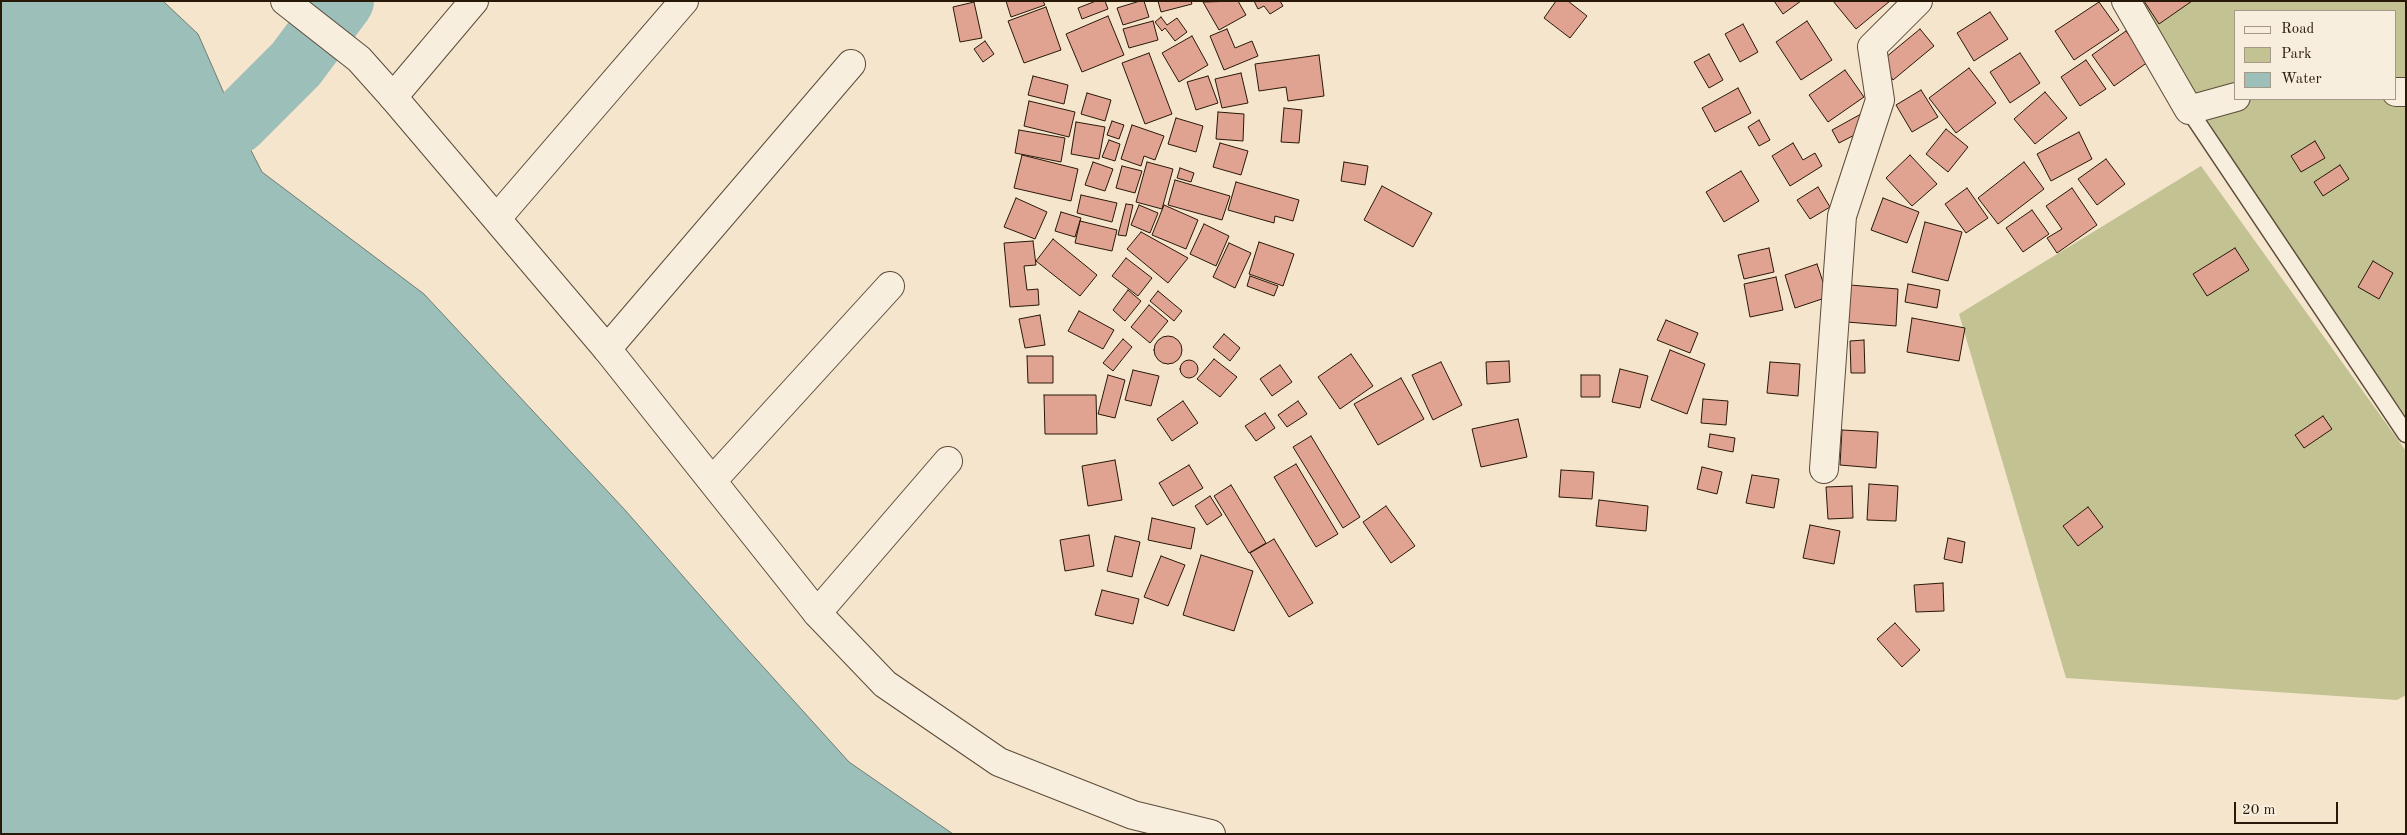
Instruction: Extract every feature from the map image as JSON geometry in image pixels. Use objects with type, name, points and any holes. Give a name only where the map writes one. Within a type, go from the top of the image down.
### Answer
[{"type":"street","points":[[393,97],[474,1]]},
{"type":"street","points":[[497,218],[684,1]]},
{"type":"street","points":[[1824,469],[1842,216],[1864,157],[1880,100],[1872,47],[1918,1]]},
{"type":"street","points":[[2126,1],[2189,110],[2234,98]]},
{"type":"street","points":[[289,5],[359,59],[393,97],[607,349],[817,613],[885,684],[999,762],[1133,816],[1211,834]]},
{"type":"street","points":[[607,349],[851,64]]},
{"type":"street","points":[[713,480],[890,286]]},
{"type":"street","points":[[817,613],[948,461]]},
{"type":"lane","points":[[2189,110],[2406,434]]},
{"type":"green space","points":[[2138,1],[2406,1],[2406,416],[2303,271],[2188,89]]},
{"type":"green space","points":[[2201,166],[2406,451],[2406,695],[2397,700],[2066,678],[1959,314]]},
{"type":"water","points":[[1,1],[163,1],[198,34],[237,123],[262,172],[424,294],[625,510],[849,762],[953,834],[1,834]]},
{"type":"building","points":[[1006,1],[1043,1],[1045,5],[1011,17]]},
{"type":"building","points":[[1096,1],[1105,1],[1108,9],[1082,19],[1078,8]]},
{"type":"building","points":[[1144,1],[1149,17],[1123,25],[1117,8]]},
{"type":"building","points":[[1158,1],[1191,1],[1192,4],[1161,12]]},
{"type":"building","points":[[1238,1],[1246,15],[1219,30],[1203,2]]},
{"type":"building","points":[[1254,1],[1280,1],[1283,6],[1270,14],[1264,6],[1258,9]]},
{"type":"building","points":[[1556,1],[1568,1],[1587,16],[1570,38],[1544,18]]},
{"type":"building","points":[[1774,1],[1801,1],[1783,14]]},
{"type":"building","points":[[1833,1],[1890,1],[1856,29]]},
{"type":"building","points":[[2144,1],[2192,1],[2159,24]]},
{"type":"building","points":[[974,2],[982,38],[960,42],[953,7]]},
{"type":"building","points":[[2099,2],[2119,30],[2074,60],[2055,31]]},
{"type":"building","points":[[1046,7],[1061,50],[1024,63],[1008,21]]},
{"type":"building","points":[[1990,12],[2008,39],[1974,61],[1957,33]]},
{"type":"building","points":[[1108,16],[1124,55],[1082,72],[1066,34]]},
{"type":"building","points":[[1161,17],[1167,25],[1177,18],[1187,32],[1175,41],[1165,28],[1162,31],[1155,22]]},
{"type":"building","points":[[1153,21],[1158,40],[1129,48],[1123,29]]},
{"type":"building","points":[[1807,21],[1832,60],[1801,80],[1776,42]]},
{"type":"building","points":[[1743,24],[1758,52],[1740,62],[1725,34]]},
{"type":"building","points":[[1227,29],[1235,48],[1252,41],[1258,56],[1224,70],[1210,36]]},
{"type":"building","points":[[1920,29],[1934,46],[1893,80],[1880,62]]},
{"type":"building","points":[[2126,31],[2148,62],[2114,86],[2092,55]]},
{"type":"building","points":[[1192,36],[1208,65],[1179,82],[1162,53]]},
{"type":"building","points":[[985,41],[994,54],[983,62],[974,49]]},
{"type":"building","points":[[1149,53],[1172,114],[1145,124],[1122,63]]},
{"type":"building","points":[[2020,53],[2040,83],[2010,103],[1990,72]]},
{"type":"building","points":[[1709,54],[1723,80],[1709,88],[1694,62]]},
{"type":"building","points":[[1319,55],[1324,96],[1288,101],[1286,87],[1259,91],[1255,64]]},
{"type":"building","points":[[2086,60],[2106,89],[2080,106],[2061,77]]},
{"type":"building","points":[[1969,68],[1996,103],[1956,133],[1929,98]]},
{"type":"building","points":[[1845,70],[1864,97],[1828,122],[1809,95]]},
{"type":"building","points":[[1241,73],[1248,103],[1222,108],[1215,79]]},
{"type":"building","points":[[1033,76],[1068,85],[1064,104],[1028,95]]},
{"type":"building","points":[[1208,76],[1218,103],[1196,110],[1187,82]]},
{"type":"building","points":[[1738,88],[1751,113],[1715,132],[1702,108]]},
{"type":"building","points":[[1921,90],[1938,117],[1912,132],[1896,105]]},
{"type":"building","points":[[2045,92],[2067,118],[2035,144],[2014,119]]},
{"type":"building","points":[[1087,93],[1111,100],[1105,121],[1081,114]]},
{"type":"building","points":[[1029,101],[1075,112],[1069,137],[1024,126]]},
{"type":"building","points":[[1284,108],[1302,110],[1299,143],[1281,142]]},
{"type":"building","points":[[1218,112],[1244,114],[1243,141],[1216,139]]},
{"type":"building","points":[[1861,114],[1868,128],[1839,143],[1832,130]]},
{"type":"building","points":[[1176,118],[1203,126],[1196,152],[1168,144]]},
{"type":"building","points":[[1759,120],[1770,140],[1759,146],[1748,127]]},
{"type":"building","points":[[1112,121],[1124,125],[1119,139],[1107,135]]},
{"type":"building","points":[[1076,122],[1105,127],[1099,159],[1071,154]]},
{"type":"building","points":[[1132,125],[1164,136],[1155,160],[1144,156],[1141,166],[1121,159]]},
{"type":"building","points":[[1946,129],[1968,147],[1948,172],[1926,154]]},
{"type":"building","points":[[1019,130],[1065,138],[1061,162],[1015,153]]},
{"type":"building","points":[[2079,132],[2092,159],[2051,181],[2037,154]]},
{"type":"building","points":[[1109,140],[1120,144],[1115,161],[1102,157]]},
{"type":"building","points":[[2315,141],[2325,158],[2301,172],[2291,156]]},
{"type":"building","points":[[1220,143],[1248,151],[1241,175],[1213,167]]},
{"type":"building","points":[[1793,143],[1803,160],[1815,153],[1822,166],[1790,186],[1772,156]]},
{"type":"building","points":[[1022,155],[1078,169],[1071,201],[1014,188]]},
{"type":"building","points":[[1910,155],[1937,184],[1912,206],[1886,178]]},
{"type":"building","points":[[2106,159],[2125,184],[2097,205],[2078,179]]},
{"type":"building","points":[[1093,162],[1113,169],[1105,191],[1085,185]]},
{"type":"building","points":[[1147,162],[1173,169],[1162,209],[1136,202]]},
{"type":"building","points":[[1344,162],[1368,166],[1365,185],[1341,181]]},
{"type":"building","points":[[2024,162],[2044,189],[1998,224],[1978,198]]},
{"type":"building","points":[[2340,165],[2349,179],[2323,196],[2314,182]]},
{"type":"building","points":[[1122,166],[1142,171],[1135,193],[1116,188]]},
{"type":"building","points":[[1180,168],[1194,173],[1191,182],[1177,178]]},
{"type":"building","points":[[1741,171],[1759,201],[1724,222],[1706,192]]},
{"type":"building","points":[[1175,180],[1230,196],[1222,220],[1168,205]]},
{"type":"building","points":[[1236,182],[1299,200],[1293,221],[1275,216],[1274,223],[1228,210]]},
{"type":"building","points":[[1382,186],[1432,213],[1413,247],[1364,220]]},
{"type":"building","points":[[1818,187],[1830,207],[1810,219],[1797,200]]},
{"type":"building","points":[[1967,188],[1988,218],[1966,233],[1945,204]]},
{"type":"building","points":[[2072,188],[2097,225],[2057,253],[2047,238],[2062,229],[2046,206]]},
{"type":"building","points":[[1081,195],[1117,203],[1112,222],[1077,213]]},
{"type":"building","points":[[1016,198],[1047,212],[1035,239],[1004,227]]},
{"type":"building","points":[[1883,198],[1919,212],[1907,243],[1871,230]]},
{"type":"building","points":[[1126,204],[1133,205],[1126,236],[1118,235]]},
{"type":"building","points":[[1139,205],[1158,213],[1150,233],[1131,225]]},
{"type":"building","points":[[1164,205],[1198,220],[1186,249],[1152,235]]},
{"type":"building","points":[[2032,210],[2049,234],[2023,252],[2006,228]]},
{"type":"building","points":[[1061,212],[1081,218],[1075,237],[1055,231]]},
{"type":"building","points":[[1080,221],[1117,230],[1112,251],[1075,243]]},
{"type":"building","points":[[1925,222],[1962,232],[1948,281],[1912,272]]},
{"type":"building","points":[[1204,224],[1229,236],[1216,266],[1190,254]]},
{"type":"building","points":[[1141,232],[1188,258],[1168,283],[1127,249]]},
{"type":"building","points":[[1053,239],[1097,275],[1080,296],[1036,261]]},
{"type":"building","points":[[1033,241],[1036,265],[1024,266],[1027,290],[1038,289],[1039,305],[1010,307],[1004,243]]},
{"type":"building","points":[[1259,242],[1294,254],[1283,286],[1249,274]]},
{"type":"building","points":[[1229,243],[1251,253],[1235,288],[1213,277]]},
{"type":"building","points":[[1769,248],[1774,272],[1744,279],[1738,255]]},
{"type":"building","points":[[2235,248],[2249,270],[2207,296],[2193,274]]},
{"type":"building","points":[[1126,258],[1152,278],[1138,296],[1112,276]]},
{"type":"building","points":[[2373,261],[2393,273],[2379,299],[2358,287]]},
{"type":"building","points":[[1817,264],[1828,297],[1795,308],[1785,275]]},
{"type":"building","points":[[1250,276],[1278,286],[1274,296],[1247,286]]},
{"type":"building","points":[[1776,277],[1783,310],[1750,317],[1744,284]]},
{"type":"building","points":[[1908,284],[1940,290],[1937,308],[1905,302]]},
{"type":"building","points":[[1850,285],[1898,289],[1896,326],[1847,322]]},
{"type":"building","points":[[1128,290],[1141,301],[1125,321],[1113,310]]},
{"type":"building","points":[[1158,291],[1182,311],[1174,321],[1150,301]]},
{"type":"building","points":[[1149,305],[1168,321],[1150,343],[1131,327]]},
{"type":"building","points":[[1079,311],[1114,330],[1103,349],[1068,331]]},
{"type":"building","points":[[1040,315],[1045,345],[1025,348],[1019,319]]},
{"type":"building","points":[[1912,318],[1965,328],[1959,361],[1907,352]]},
{"type":"building","points":[[1666,320],[1698,333],[1690,353],[1657,340]]},
{"type":"building","points":[[1224,334],[1240,348],[1230,361],[1213,347]]},
{"type":"building","points":[[1168,336],[1178,340],[1182,350],[1178,360],[1168,364],[1158,360],[1154,350],[1158,340]]},
{"type":"building","points":[[1123,339],[1132,347],[1113,371],[1103,363]]},
{"type":"building","points":[[1864,340],[1865,373],[1851,373],[1850,341]]},
{"type":"building","points":[[1670,350],[1705,364],[1687,414],[1651,400]]},
{"type":"building","points":[[1351,354],[1373,386],[1340,409],[1318,377]]},
{"type":"building","points":[[1027,356],[1053,356],[1053,383],[1028,383]]},
{"type":"building","points":[[1214,359],[1237,377],[1220,397],[1197,379]]},
{"type":"building","points":[[1189,360],[1195,363],[1198,369],[1195,375],[1189,378],[1183,375],[1180,369],[1183,363]]},
{"type":"building","points":[[1509,361],[1510,382],[1487,384],[1486,362]]},
{"type":"building","points":[[1441,362],[1462,405],[1433,420],[1412,375]]},
{"type":"building","points":[[1770,362],[1800,364],[1798,396],[1767,393]]},
{"type":"building","points":[[1280,365],[1292,382],[1272,396],[1260,379]]},
{"type":"building","points":[[1620,369],[1648,376],[1640,408],[1612,402]]},
{"type":"building","points":[[1133,370],[1159,376],[1151,406],[1125,400]]},
{"type":"building","points":[[1108,375],[1125,380],[1115,418],[1098,414]]},
{"type":"building","points":[[1581,375],[1600,375],[1600,397],[1581,397]]},
{"type":"building","points":[[1401,378],[1424,419],[1378,445],[1354,404]]},
{"type":"building","points":[[1044,395],[1096,395],[1097,434],[1045,434]]},
{"type":"building","points":[[1703,399],[1728,401],[1726,425],[1701,423]]},
{"type":"building","points":[[1183,401],[1198,423],[1172,441],[1157,419]]},
{"type":"building","points":[[1298,401],[1307,414],[1287,427],[1278,415]]},
{"type":"building","points":[[1265,413],[1275,428],[1256,441],[1245,426]]},
{"type":"building","points":[[2323,416],[2332,429],[2304,448],[2295,435]]},
{"type":"building","points":[[1518,419],[1527,457],[1481,467],[1472,429]]},
{"type":"building","points":[[1842,430],[1878,432],[1876,468],[1840,465]]},
{"type":"building","points":[[1710,434],[1735,438],[1733,452],[1708,447]]},
{"type":"building","points":[[1311,436],[1360,517],[1343,528],[1293,447]]},
{"type":"building","points":[[1115,460],[1122,500],[1088,506],[1082,466]]},
{"type":"building","points":[[1296,464],[1338,534],[1316,547],[1274,477]]},
{"type":"building","points":[[1189,465],[1203,488],[1173,506],[1159,483]]},
{"type":"building","points":[[1702,467],[1722,472],[1717,494],[1697,489]]},
{"type":"building","points":[[1561,470],[1594,472],[1592,499],[1559,497]]},
{"type":"building","points":[[1752,475],[1779,479],[1774,508],[1746,503]]},
{"type":"building","points":[[1869,484],[1898,486],[1896,521],[1867,520]]},
{"type":"building","points":[[1231,485],[1266,543],[1249,553],[1214,496]]},
{"type":"building","points":[[1852,486],[1853,518],[1828,519],[1826,487]]},
{"type":"building","points":[[1210,496],[1222,515],[1207,525],[1195,506]]},
{"type":"building","points":[[1599,500],[1648,506],[1646,531],[1596,526]]},
{"type":"building","points":[[1386,506],[1415,546],[1391,563],[1363,522]]},
{"type":"building","points":[[2088,507],[2103,527],[2078,546],[2063,526]]},
{"type":"building","points":[[1152,518],[1195,528],[1191,549],[1148,540]]},
{"type":"building","points":[[1810,525],[1840,531],[1834,564],[1803,558]]},
{"type":"building","points":[[1089,535],[1094,566],[1065,571],[1060,540]]},
{"type":"building","points":[[1115,536],[1140,542],[1132,577],[1107,571]]},
{"type":"building","points":[[1948,538],[1965,542],[1962,563],[1944,559]]},
{"type":"building","points":[[1274,539],[1313,603],[1289,617],[1250,553]]},
{"type":"building","points":[[1201,555],[1253,571],[1234,631],[1183,615]]},
{"type":"building","points":[[1161,556],[1185,565],[1168,606],[1144,597]]},
{"type":"building","points":[[1943,583],[1944,611],[1916,612],[1914,585]]},
{"type":"building","points":[[1102,590],[1139,599],[1133,624],[1095,615]]},
{"type":"building","points":[[1895,623],[1920,650],[1902,667],[1877,639]]},
{"type":"waterway","points":[[237,123],[296,64],[343,1]]}]
